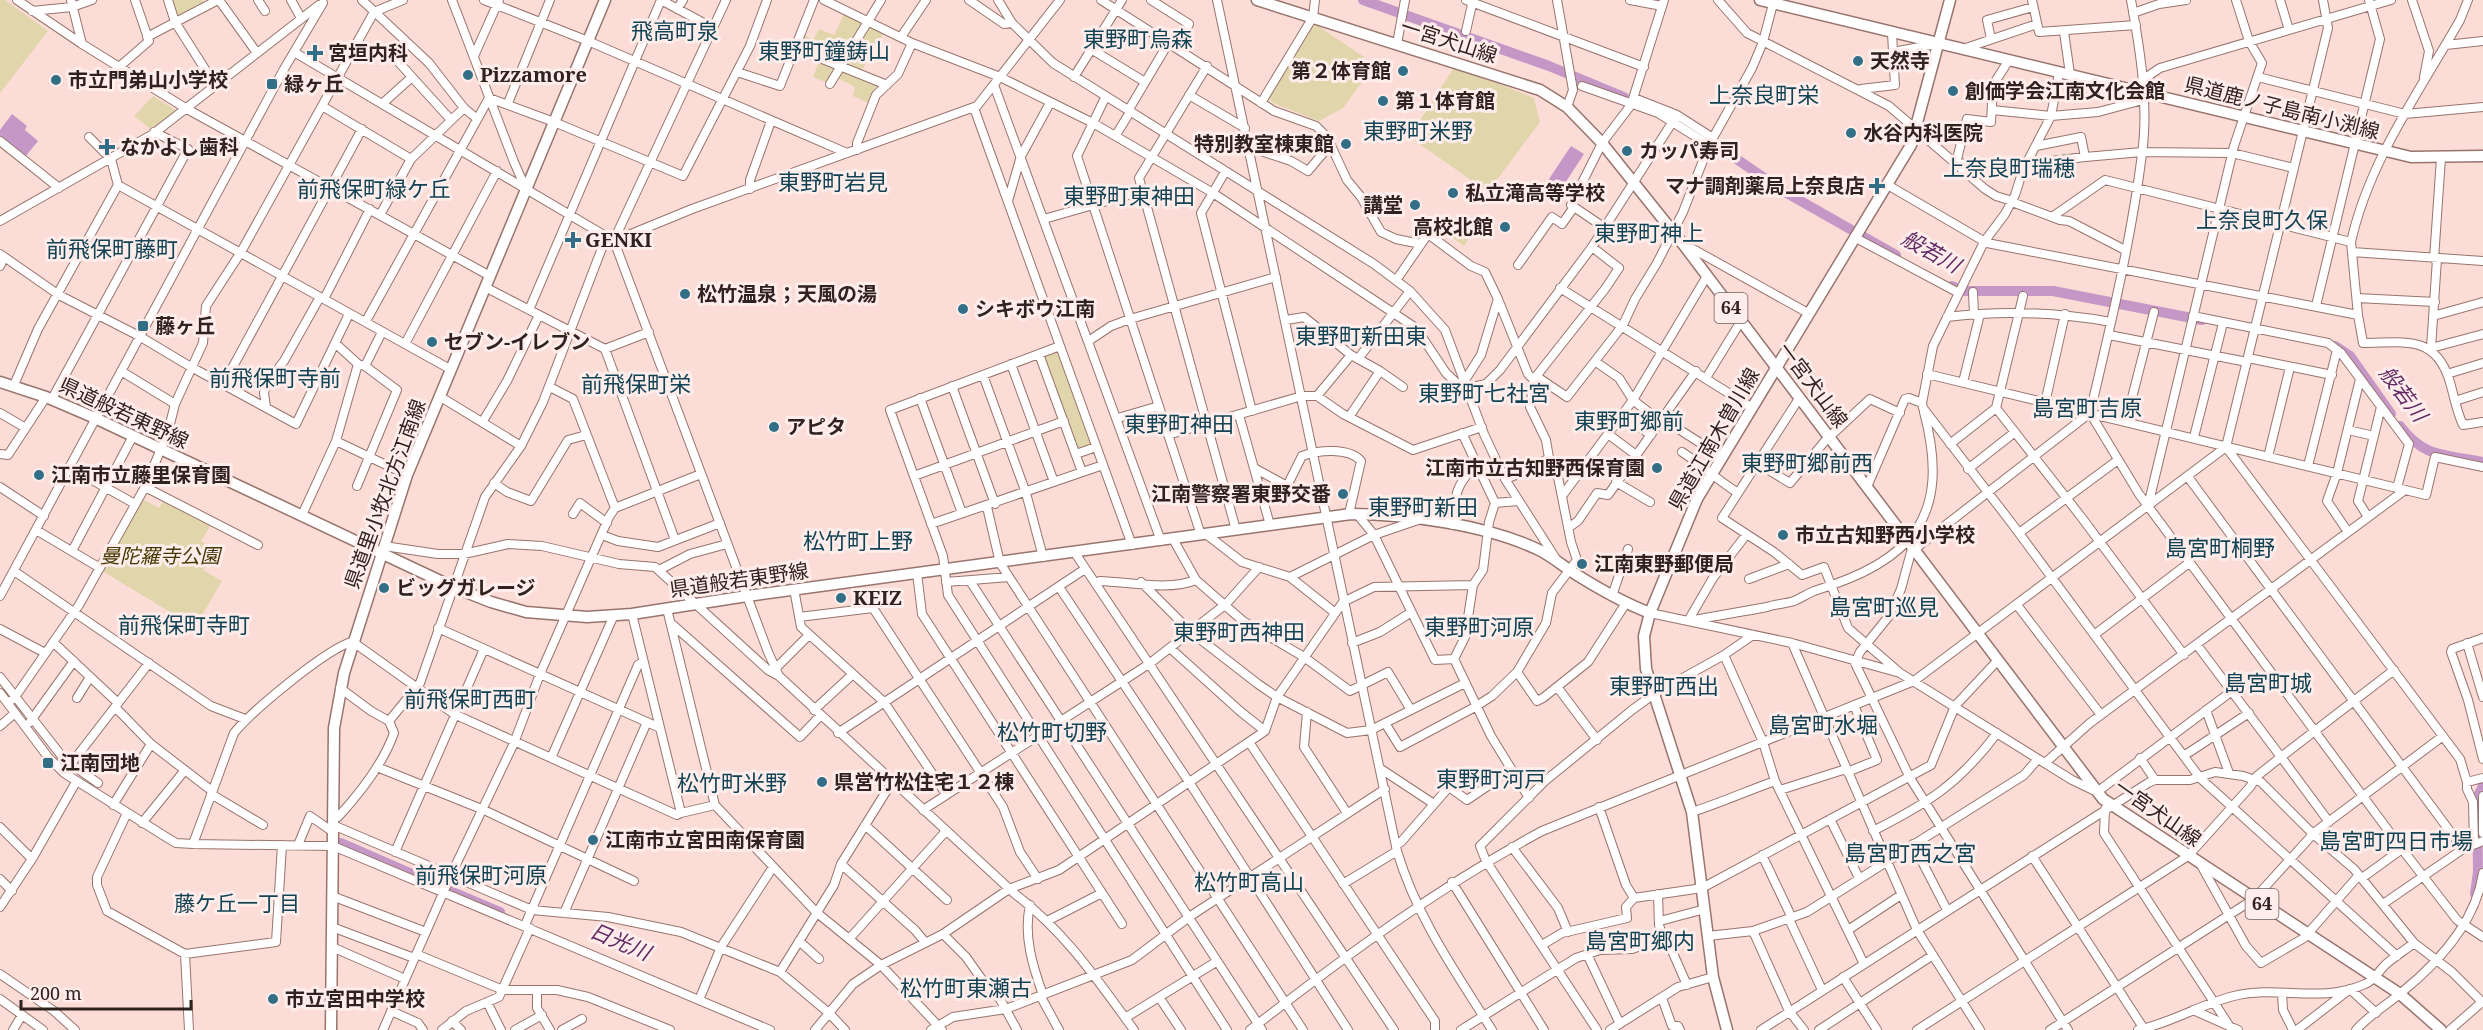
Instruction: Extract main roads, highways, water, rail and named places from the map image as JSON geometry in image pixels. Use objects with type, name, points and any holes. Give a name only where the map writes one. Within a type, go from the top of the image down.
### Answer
[{"type":"main road","name":"県道里小牧北方江南線","points":[[331,1030],[334,728],[340,688],[407,475],[605,0]]},
{"type":"main road","name":"一宮犬山線","points":[[1257,0],[1540,90],[1568,107],[1602,142],[1686,248],[2108,807],[2188,856],[2400,994],[2441,1030]]},
{"type":"main road","name":"県道鹿ノ子島南小渕線","points":[[1760,0],[2065,73],[2143,96],[2244,117],[2302,133],[2411,157],[2483,156]]},
{"type":"main road","name":"県道江南木曽川線","points":[[1726,1030],[1713,977],[1692,812],[1682,776],[1653,694],[1644,652],[1650,613],[1691,512],[1711,474],[1911,145],[1950,0]]},
{"type":"main road","name":"県道般若東野線","points":[[0,382],[49,398],[95,418],[159,450],[383,549],[453,587],[491,602],[526,612],[564,616],[632,614],[747,596],[1353,514],[1405,515],[1424,518],[1537,549],[1612,596],[1650,613]]},
{"type":"waterway","name":"般若川","points":[[1363,0],[1549,66],[1624,97]]},
{"type":"waterway","name":"般若川","points":[[1666,115],[1706,138],[1783,191],[1896,255]]},
{"type":"waterway","name":"般若川","points":[[1952,286],[1962,291],[2053,291],[2202,320]]},
{"type":"waterway","name":"般若川","points":[[2335,346],[2350,356],[2391,414]]},
{"type":"waterway","name":"般若川","points":[[2400,426],[2409,437],[2427,450],[2483,462]]},
{"type":"waterway","points":[[2475,894],[2478,872],[2477,798],[2483,786]]},
{"type":"waterway","name":"日光川","points":[[341,843],[442,887]]},
{"type":"waterway","name":"日光川","points":[[448,890],[500,912]]},
{"type":"place","name":"宮垣内科","points":[[315,53]]},
{"type":"place","name":"天然寺","points":[[1858,61]]},
{"type":"place","name":"第２体育館","points":[[1403,71]]},
{"type":"place","name":"Pizzamore","points":[[468,75]]},
{"type":"place","name":"市立門弟山小学校","points":[[56,80]]},
{"type":"place","name":"緑ヶ丘","points":[[272,84]]},
{"type":"place","name":"創価学会江南文化会館","points":[[1953,91]]},
{"type":"place","name":"第１体育館","points":[[1383,101]]},
{"type":"place","name":"水谷内科医院","points":[[1851,133]]},
{"type":"place","name":"特別教室棟東館","points":[[1346,144]]},
{"type":"place","name":"なかよし歯科","points":[[107,147]]},
{"type":"place","name":"カッパ寿司","points":[[1627,151]]},
{"type":"place","name":"マナ調剤薬局上奈良店","points":[[1877,186]]},
{"type":"place","name":"私立滝高等学校","points":[[1453,193]]},
{"type":"place","name":"講堂","points":[[1415,205]]},
{"type":"place","name":"高校北館","points":[[1505,227]]},
{"type":"place","name":"GENKI","points":[[573,240]]},
{"type":"place","name":"松竹温泉；天風の湯","points":[[685,294]]},
{"type":"place","name":"シキボウ江南","points":[[963,309]]},
{"type":"place","name":"藤ヶ丘","points":[[143,326]]},
{"type":"place","name":"セブン-イレブン","points":[[432,342]]},
{"type":"place","name":"アピタ","points":[[774,427]]},
{"type":"place","name":"江南市立古知野西保育園","points":[[1657,468]]},
{"type":"place","name":"江南市立藤里保育園","points":[[39,475]]},
{"type":"place","name":"江南警察署東野交番","points":[[1343,494]]},
{"type":"place","name":"市立古知野西小学校","points":[[1783,535]]},
{"type":"place","name":"江南東野郵便局","points":[[1582,564]]},
{"type":"place","name":"ビッグガレージ","points":[[384,588]]},
{"type":"place","name":"KEIZ","points":[[841,598]]},
{"type":"place","name":"江南団地","points":[[48,763]]},
{"type":"place","name":"県営竹松住宅１２棟","points":[[822,782]]},
{"type":"place","name":"江南市立宮田南保育園","points":[[593,840]]},
{"type":"place","name":"市立宮田中学校","points":[[273,999]]},
{"type":"district","name":"飛高町泉","points":[[675,31]]},
{"type":"district","name":"東野町烏森","points":[[1138,39]]},
{"type":"district","name":"東野町鐘鋳山","points":[[824,51]]},
{"type":"district","name":"上奈良町栄","points":[[1764,95]]},
{"type":"district","name":"東野町米野","points":[[1418,131]]},
{"type":"district","name":"上奈良町瑞穂","points":[[2009,168]]},
{"type":"district","name":"東野町岩見","points":[[833,182]]},
{"type":"district","name":"前飛保町緑ケ丘","points":[[374,189]]},
{"type":"district","name":"東野町東神田","points":[[1129,196]]},
{"type":"district","name":"上奈良町久保","points":[[2262,220]]},
{"type":"district","name":"東野町神上","points":[[1649,233]]},
{"type":"district","name":"前飛保町藤町","points":[[112,249]]},
{"type":"district","name":"東野町新田東","points":[[1361,336]]},
{"type":"district","name":"前飛保町寺前","points":[[275,378]]},
{"type":"district","name":"前飛保町栄","points":[[636,384]]},
{"type":"district","name":"東野町七社宮","points":[[1484,393]]},
{"type":"district","name":"島宮町吉原","points":[[2087,408]]},
{"type":"district","name":"東野町郷前","points":[[1629,421]]},
{"type":"district","name":"東野町神田","points":[[1179,424]]},
{"type":"district","name":"東野町郷前西","points":[[1807,463]]},
{"type":"district","name":"東野町新田","points":[[1423,507]]},
{"type":"district","name":"松竹町上野","points":[[858,541]]},
{"type":"district","name":"島宮町桐野","points":[[2220,548]]},
{"type":"district","name":"島宮町巡見","points":[[1884,607]]},
{"type":"district","name":"前飛保町寺町","points":[[184,625]]},
{"type":"district","name":"東野町河原","points":[[1479,627]]},
{"type":"district","name":"東野町西神田","points":[[1239,632]]},
{"type":"district","name":"島宮町城","points":[[2268,683]]},
{"type":"district","name":"東野町西出","points":[[1664,686]]},
{"type":"district","name":"前飛保町西町","points":[[470,699]]},
{"type":"district","name":"島宮町水堀","points":[[1823,725]]},
{"type":"district","name":"松竹町切野","points":[[1052,732]]},
{"type":"district","name":"東野町河戸","points":[[1491,779]]},
{"type":"district","name":"松竹町米野","points":[[732,783]]},
{"type":"district","name":"島宮町四日市場","points":[[2396,841]]},
{"type":"district","name":"島宮町西之宮","points":[[1910,853]]},
{"type":"district","name":"前飛保町河原","points":[[481,875]]},
{"type":"district","name":"松竹町高山","points":[[1249,882]]},
{"type":"district","name":"藤ケ丘一丁目","points":[[237,904]]},
{"type":"district","name":"島宮町郷内","points":[[1640,941]]},
{"type":"district","name":"松竹町東瀬古","points":[[966,988]]},
{"type":"park label","name":"曼陀羅寺公園","points":[[160,556]]}]
